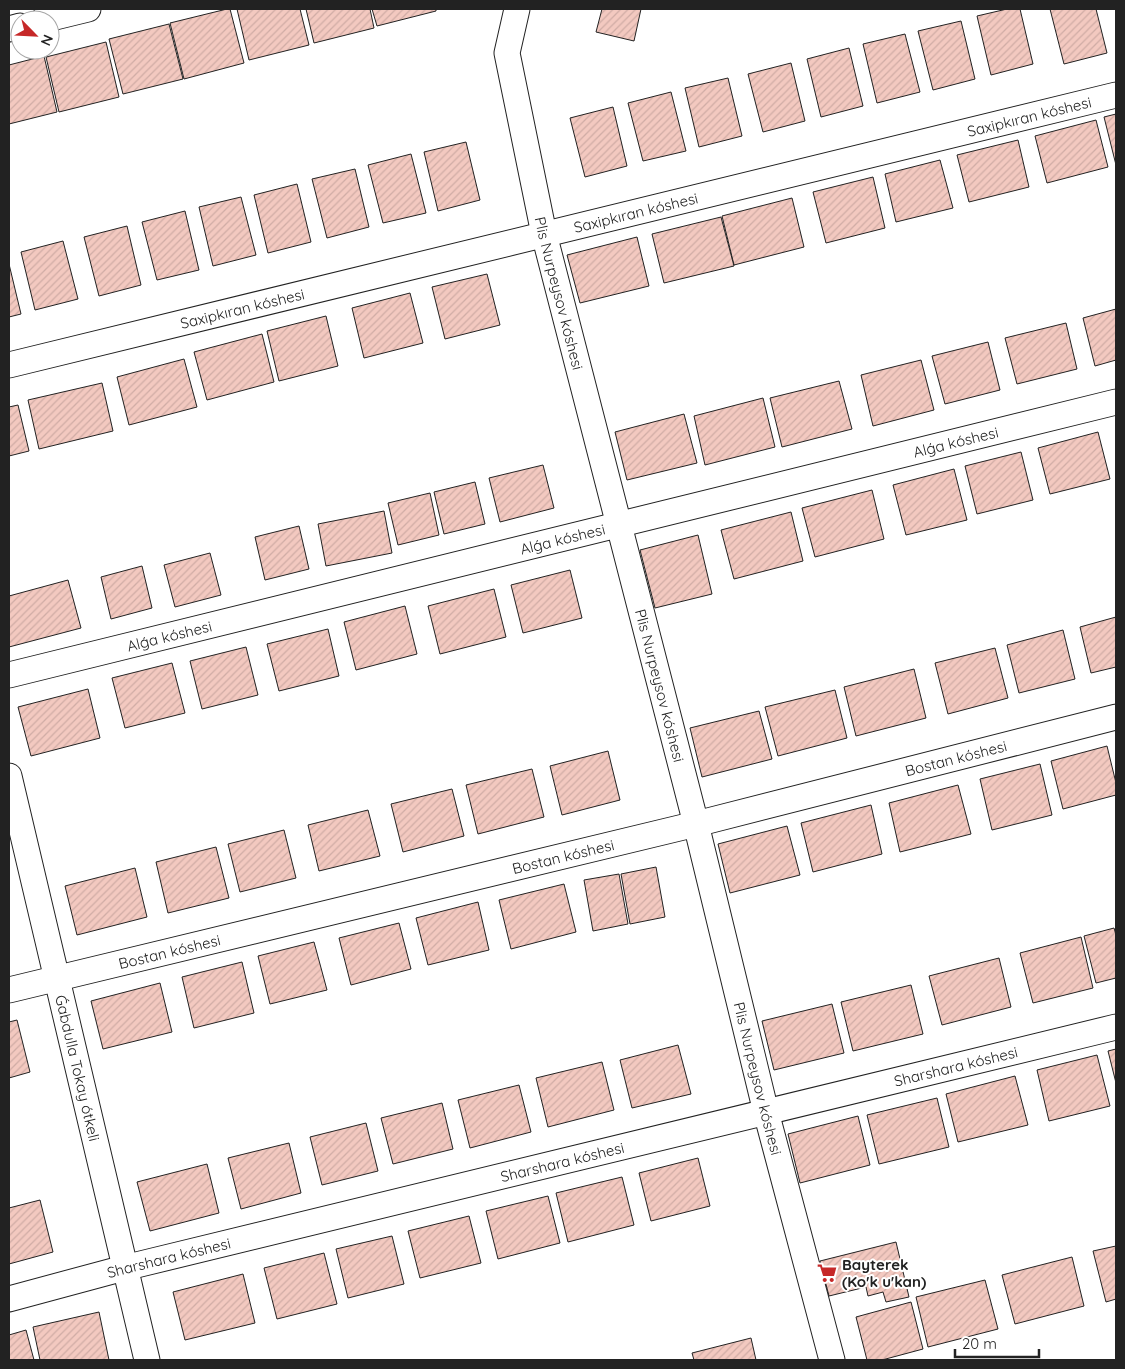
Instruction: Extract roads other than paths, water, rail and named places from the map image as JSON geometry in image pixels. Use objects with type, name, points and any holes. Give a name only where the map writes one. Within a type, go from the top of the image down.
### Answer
[{"type":"street","points":[[60,16],[88,9]]},
{"type":"street","name":"Plis Nurpeysov kóshesi","points":[[516,9],[508,53],[544,234],[696,824],[766,1112],[832,1360]]},
{"type":"street","name":"Saxipkıran kóshesi","points":[[9,365],[1116,95]]},
{"type":"street","name":"Alǵa kóshesi","points":[[9,675],[1116,402]]},
{"type":"street","name":"Bostan kóshesi","points":[[9,990],[696,824],[1116,717]]},
{"type":"street","name":"Ǵabdulla Tokay ótkeli","points":[[9,776],[147,1360]]},
{"type":"street","name":"Sharshara kóshesi","points":[[9,1299],[124,1268],[1116,1027]]},
{"type":"place","name":"Bayterek (Ko'k u'kan)","points":[[827,1273]]}]
